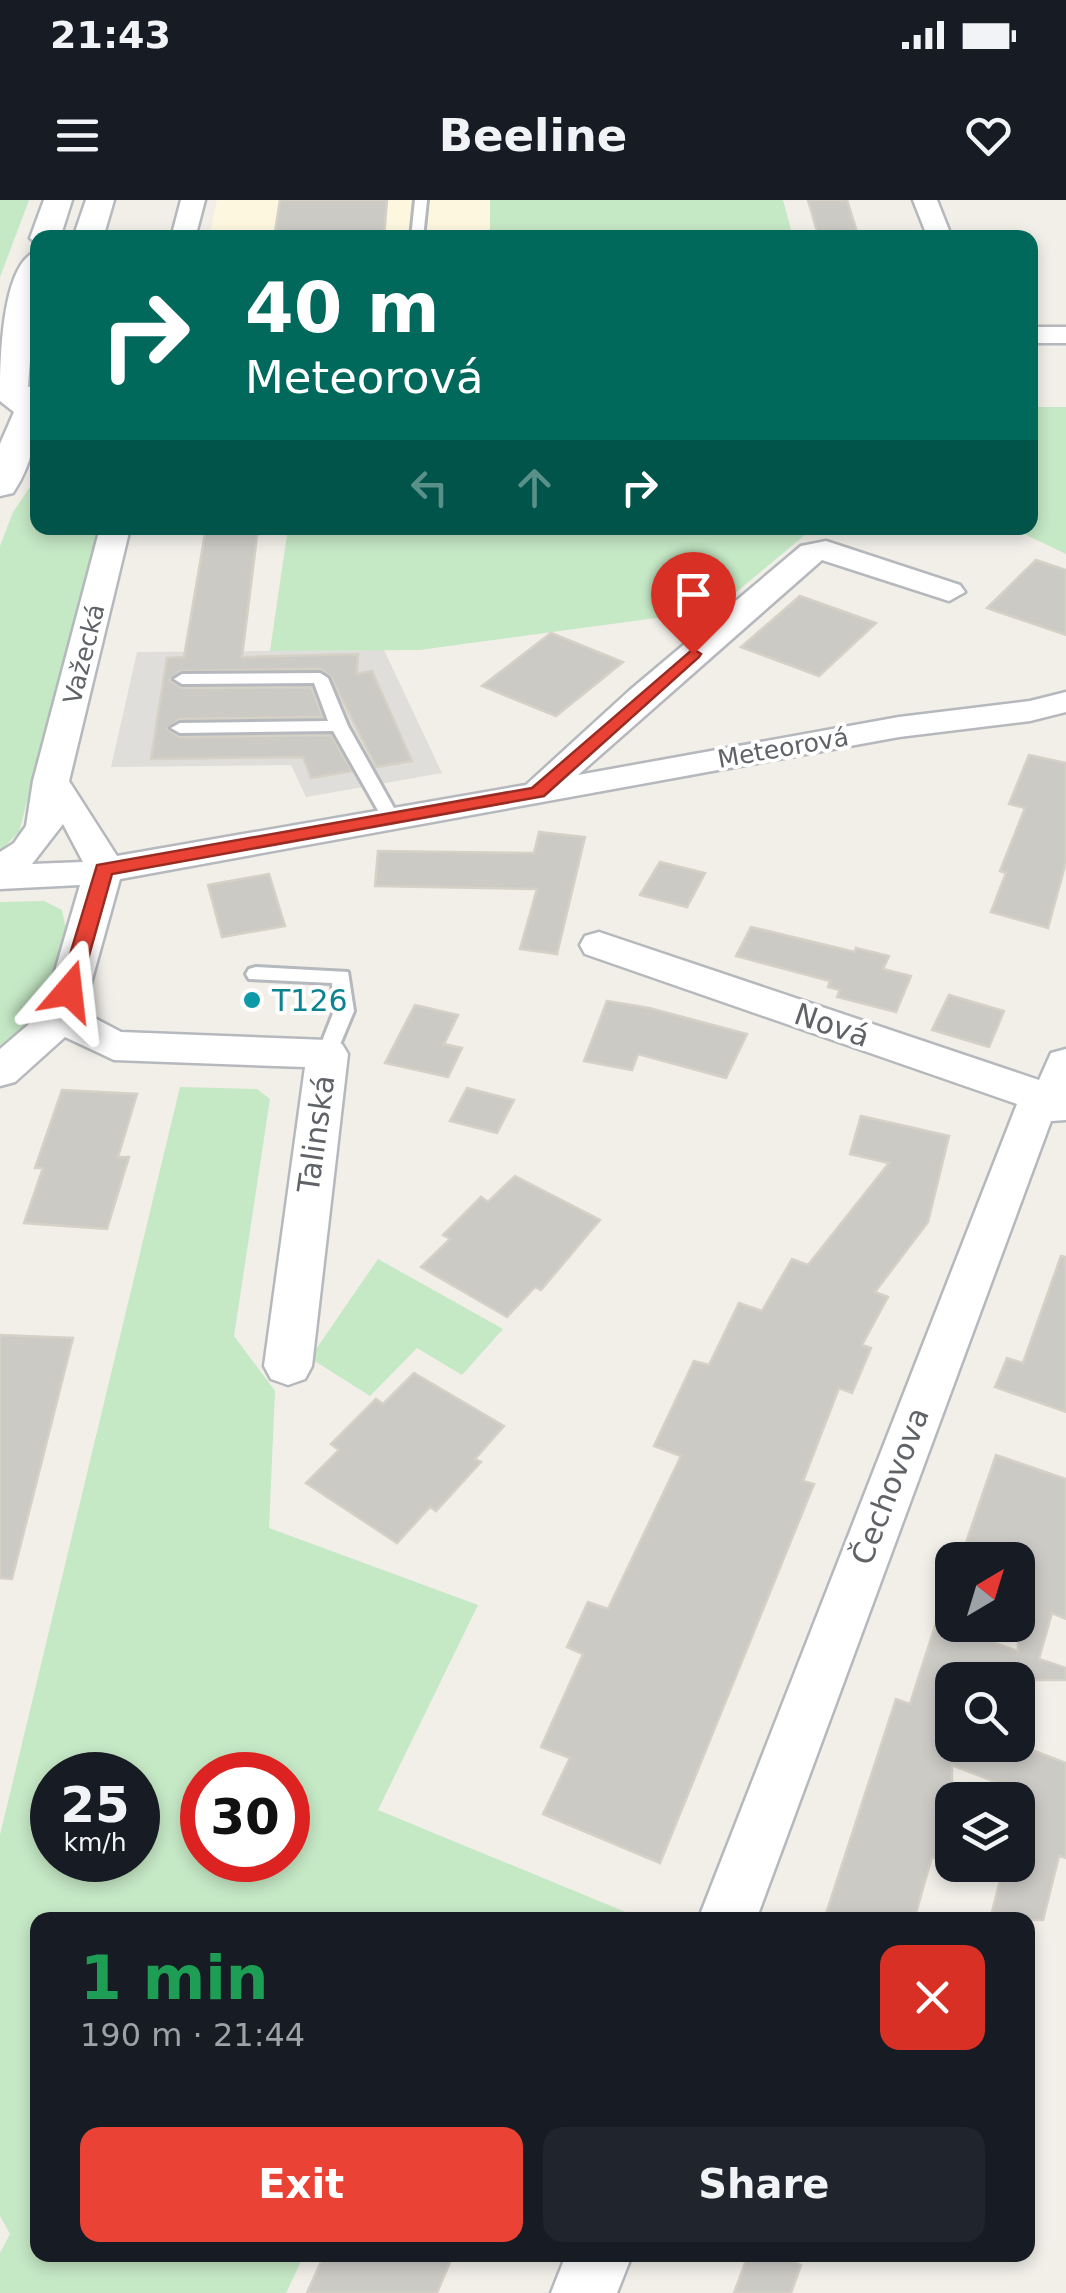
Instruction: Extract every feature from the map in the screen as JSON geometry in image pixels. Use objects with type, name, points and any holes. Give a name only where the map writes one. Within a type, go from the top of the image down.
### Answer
[{"type":"main road","points":[[48,230],[58,200]]},
{"type":"main road","points":[[91,230],[100,200]]},
{"type":"main road","points":[[30,283],[16,322],[11,393],[30,400]]},
{"type":"main road","points":[[0,485],[30,412]]},
{"type":"street","points":[[186,230],[193,200]]},
{"type":"street","points":[[925,200],[937,230]]},
{"type":"street","points":[[1038,335],[1066,335]]},
{"type":"street","name":"Važecká","points":[[0,868],[27,851],[44,827],[51,781],[113,535]]},
{"type":"street","points":[[538,792],[642,697],[812,553],[826,550],[948,592]]},
{"type":"street","name":"Meteorová","points":[[0,877],[104,870],[236,849],[390,817],[899,727],[1030,711],[1066,702]]},
{"type":"street","name":"Meteorová","points":[[1030,711],[1066,720]]},
{"type":"street","points":[[0,1072],[61,1018],[104,870],[94,840],[51,781]]},
{"type":"street","name":"Nová","points":[[599,945],[1061,1089]]},
{"type":"street","name":"Talinská","points":[[61,1018],[114,1046],[327,1054],[288,1366]]},
{"type":"street","name":"Čechovova","points":[[730,1912],[1033,1112],[1061,1089]]},
{"type":"street","points":[[584,2293],[596,2262]]},
{"type":"lane","points":[[418,230],[422,200]]},
{"type":"lane","points":[[182,680],[320,678],[339,726],[390,817]]},
{"type":"lane","points":[[180,728],[339,726]]},
{"type":"lane","points":[[256,974],[342,977],[344,1012],[327,1054]]},
{"type":"shaded area","points":[[217,200],[490,200],[490,230],[211,230]]},
{"type":"shaded area","points":[[384,650],[442,773],[306,797],[291,765],[111,767],[137,652]]},
{"type":"green space","points":[[0,200],[29,200],[0,277]]},
{"type":"green space","points":[[490,200],[783,200],[791,230],[490,230]]},
{"type":"green space","points":[[1038,407],[1066,407],[1066,554],[1027,535],[1038,535]]},
{"type":"green space","points":[[30,487],[30,535],[96,535],[19,832],[0,851],[0,546],[13,512]]},
{"type":"green space","points":[[287,535],[805,535],[715,610],[419,650],[270,651]]},
{"type":"green space","points":[[44,901],[62,910],[65,925],[75,925],[50,1001],[0,1060],[0,902]]},
{"type":"green space","points":[[180,1087],[257,1089],[270,1099],[234,1336],[275,1391],[269,1528],[478,1605],[378,1810],[626,1912],[30,1912],[30,2262],[301,2262],[286,2293],[0,2293],[0,2253],[10,2234],[0,2216],[0,1835]]},
{"type":"green space","points":[[378,1259],[503,1329],[462,1375],[417,1348],[370,1396],[310,1358]]},
{"type":"building","points":[[280,200],[387,200],[385,230],[275,230]]},
{"type":"building","points":[[808,200],[847,200],[856,230],[817,230]]},
{"type":"building","points":[[205,535],[257,535],[242,657],[358,654],[357,674],[372,671],[412,761],[376,767],[331,677],[320,669],[180,671],[170,680],[182,688],[311,687],[323,717],[180,719],[167,729],[180,737],[331,735],[352,771],[311,778],[303,757],[151,759],[167,658],[184,657]]},
{"type":"building","points":[[1036,560],[1066,570],[1066,635],[987,608]]},
{"type":"building","points":[[800,596],[876,623],[819,676],[741,647]]},
{"type":"building","points":[[551,633],[623,662],[556,716],[482,686]]},
{"type":"building","points":[[1029,755],[1066,763],[1066,862],[1048,928],[991,912],[1006,873],[1000,871],[1025,808],[1009,804]]},
{"type":"building","points":[[539,832],[585,837],[557,954],[520,949],[537,889],[375,886],[378,851],[534,853]]},
{"type":"building","points":[[660,862],[705,873],[687,907],[640,895]]},
{"type":"building","points":[[269,874],[285,926],[222,937],[208,885]]},
{"type":"building","points":[[751,927],[855,952],[856,948],[889,956],[883,969],[911,976],[896,1012],[837,997],[840,990],[828,987],[830,981],[736,956]]},
{"type":"building","points":[[949,995],[1004,1011],[989,1047],[932,1030]]},
{"type":"building","points":[[607,1001],[747,1034],[726,1078],[638,1054],[632,1070],[584,1061]]},
{"type":"building","points":[[415,1005],[458,1015],[444,1044],[462,1048],[448,1077],[385,1063]]},
{"type":"building","points":[[467,1088],[514,1100],[497,1133],[450,1121]]},
{"type":"building","points":[[62,1090],[137,1094],[118,1157],[129,1157],[107,1229],[24,1223],[43,1168],[35,1168]]},
{"type":"building","points":[[861,1116],[949,1136],[928,1222],[875,1292],[888,1297],[862,1345],[871,1348],[852,1393],[839,1388],[803,1481],[814,1484],[660,1863],[543,1814],[570,1758],[541,1747],[583,1654],[567,1647],[588,1602],[608,1609],[681,1456],[654,1446],[694,1361],[709,1365],[739,1303],[762,1311],[792,1259],[808,1265],[889,1163],[850,1154]]},
{"type":"building","points":[[515,1176],[600,1220],[541,1290],[535,1287],[507,1317],[421,1267],[450,1239],[443,1235],[481,1197],[488,1202]]},
{"type":"building","points":[[1061,1256],[1066,1257],[1066,1412],[995,1387],[1007,1358],[1023,1363]]},
{"type":"building","points":[[0,1335],[73,1338],[12,1579],[0,1578]]},
{"type":"building","points":[[414,1373],[504,1426],[475,1459],[481,1462],[436,1511],[430,1507],[397,1543],[306,1483],[339,1450],[331,1444],[376,1399],[383,1404]]},
{"type":"building","points":[[996,1455],[1066,1479],[1066,1619],[1052,1613],[1039,1659],[1066,1668],[1066,1680],[1035,1680],[1035,1662],[935,1662],[935,1762],[1035,1762],[1035,1751],[1066,1763],[1066,1858],[1059,1856],[1043,1920],[1035,1920],[1035,1912],[992,1912],[1000,1882],[1035,1882],[1035,1782],[995,1782],[952,1765],[952,1782],[935,1782],[935,1858],[932,1857],[916,1912],[827,1912],[896,1699],[910,1704],[935,1626],[935,1642],[992,1642],[1018,1651],[1018,1642],[1035,1642],[1035,1542],[966,1542]]},
{"type":"building","points":[[321,2262],[450,2262],[437,2293],[307,2293]]},
{"type":"building","points":[[745,2262],[801,2265],[791,2293],[734,2293]]},
{"type":"place","name":"T126","points":[[252,1000]]},
{"type":"route","points":[[69,991],[104,870],[538,792],[693,654]]}]
